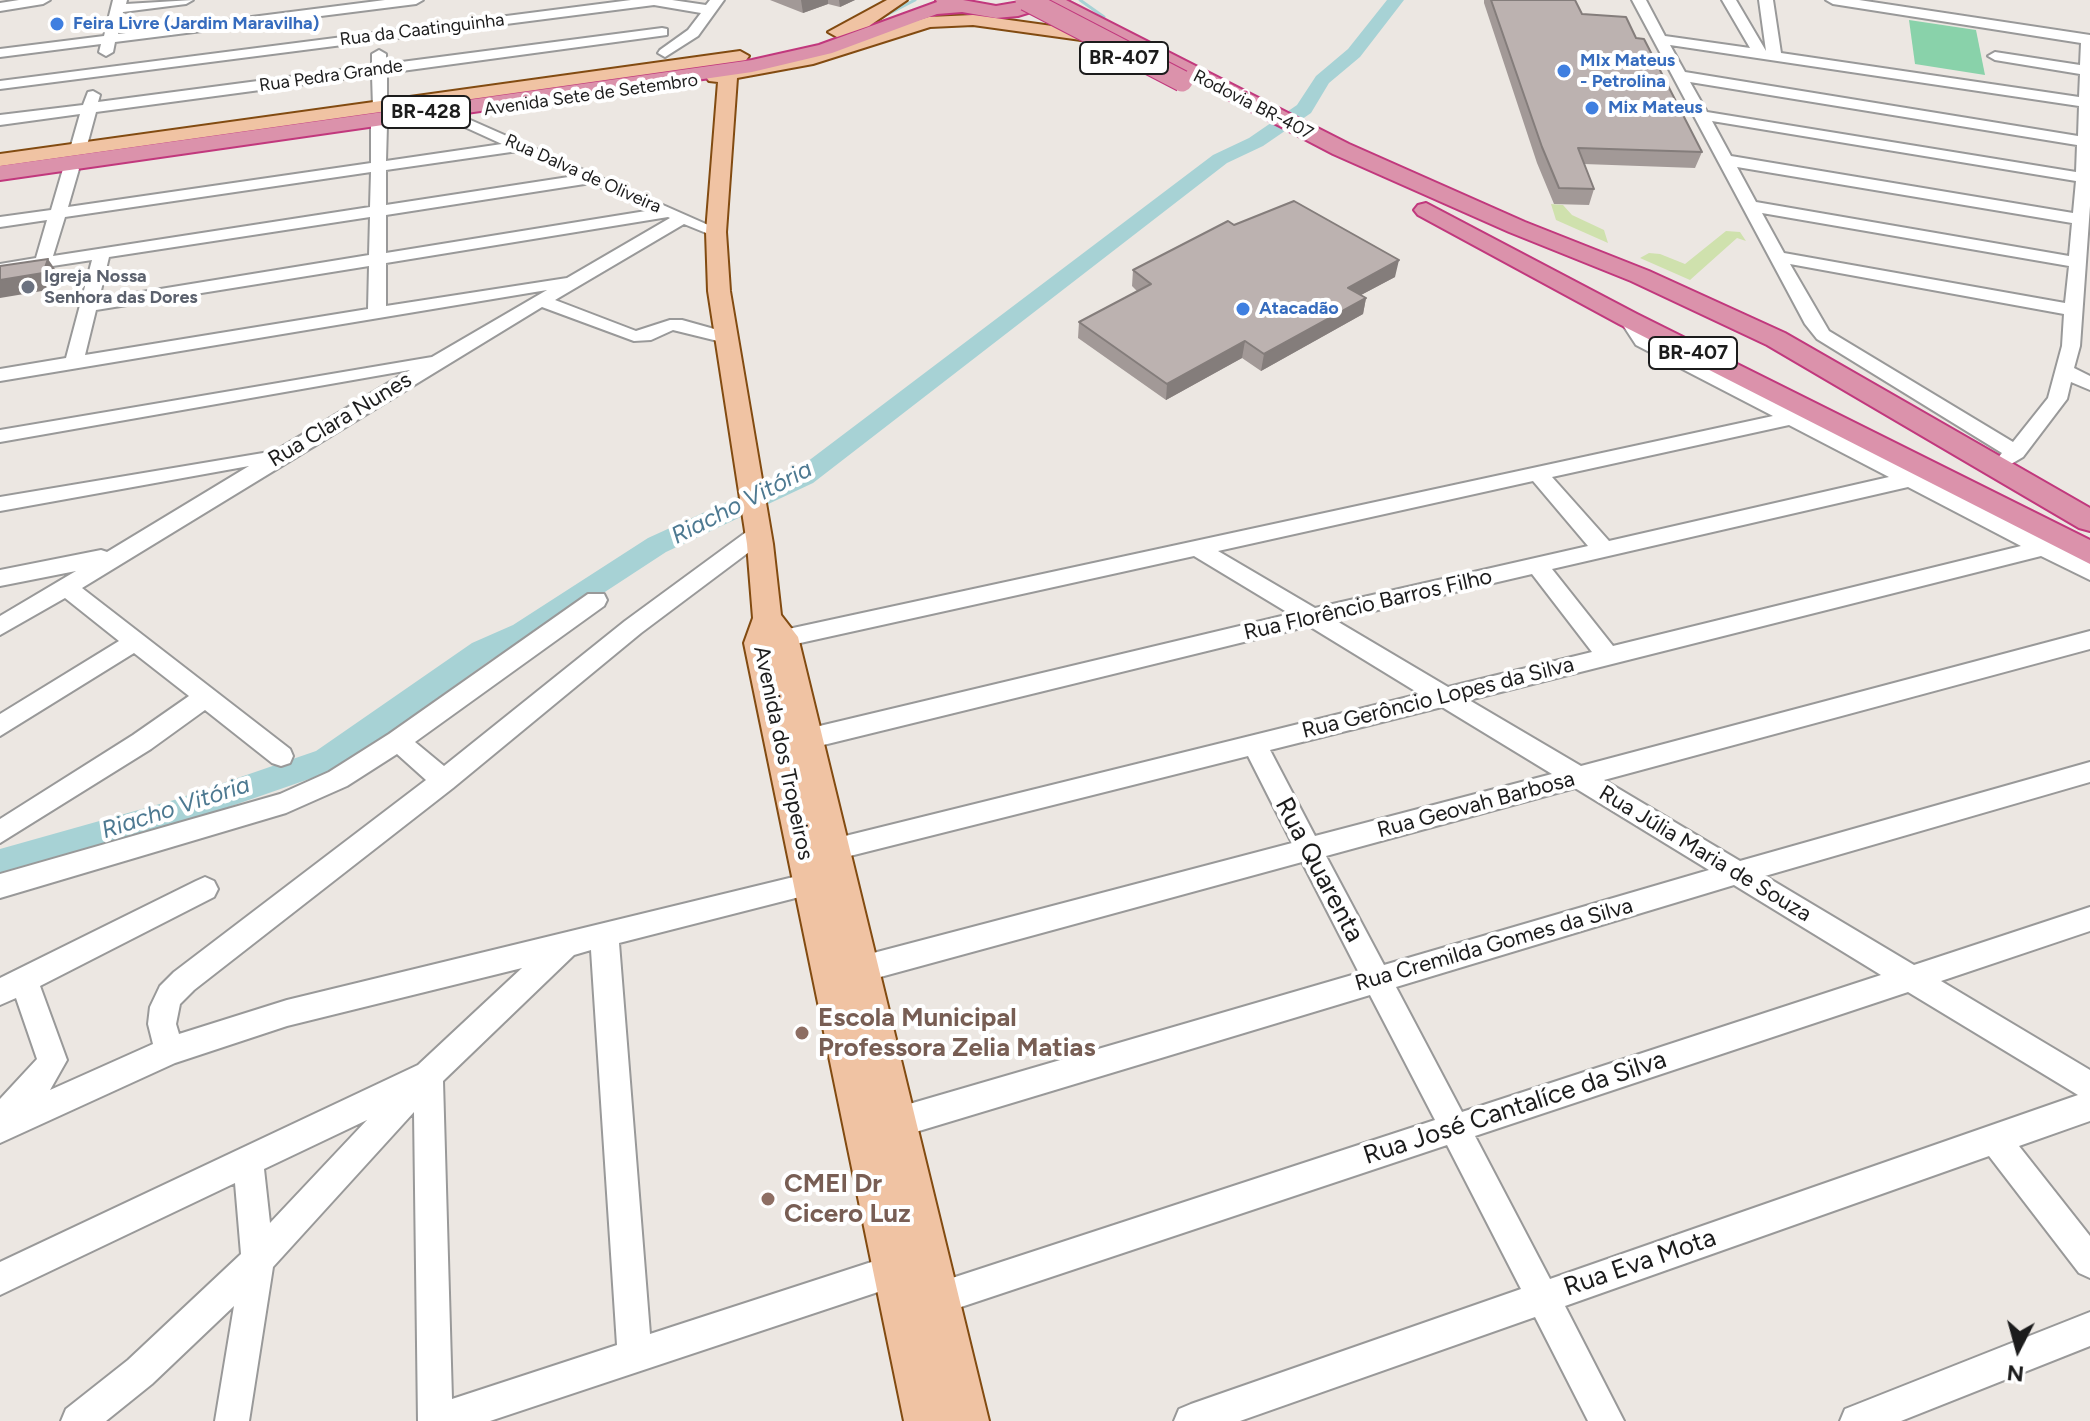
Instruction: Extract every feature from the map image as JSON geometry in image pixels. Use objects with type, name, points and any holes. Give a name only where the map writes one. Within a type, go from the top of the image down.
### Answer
[{"type":"highway","name":"Avenida Sete de Setembro","points":[[0,170],[664,65],[779,56],[845,37],[939,0]]},
{"type":"highway","points":[[1022,5],[1051,0]]},
{"type":"highway","name":"Rodovia BR-407","points":[[1051,0],[1238,104],[1314,141]]},
{"type":"highway","name":"BR-407","points":[[1022,5],[1048,14],[1081,35],[1202,99],[1238,104],[1237,93],[1061,0]]},
{"type":"highway","points":[[1097,0],[1114,19],[1149,44]]},
{"type":"highway","name":"Avenida Sete de Setembro","points":[[0,170],[497,105],[794,60],[953,3],[996,12],[1022,5]]},
{"type":"highway","name":"Rodovia BR-407","points":[[1022,5],[1182,81],[1238,104]]},
{"type":"highway","points":[[621,73],[664,65]]},
{"type":"highway","name":"BR-407","points":[[1314,141],[1628,319],[1919,476],[2090,553]]},
{"type":"highway","name":"BR-407","points":[[1314,141],[1640,276],[1776,339],[2006,459],[2090,521]]},
{"type":"highway","points":[[1704,358],[1695,348],[1691,336],[1705,327],[1724,327],[1776,339]]},
{"type":"main road","name":"Avenida Sete de Setembro","points":[[664,65],[748,55],[812,40],[863,22],[899,0]]},
{"type":"main road","name":"Avenida Sete de Setembro","points":[[0,160],[379,116],[450,115],[497,105],[728,75],[929,22],[973,20],[1081,35]]},
{"type":"main road","name":"Avenida Sete de Setembro","points":[[0,179],[621,73]]},
{"type":"main road","points":[[728,75],[716,232],[719,291],[756,527],[769,633]]},
{"type":"main road","name":"Avenida dos Tropeiros","points":[[769,633],[807,739],[967,1421]]},
{"type":"main road","name":"Avenida dos Tropeiros","points":[[769,633],[810,884],[926,1421]]},
{"type":"street","points":[[0,7],[43,0]]},
{"type":"street","points":[[78,149],[119,5],[186,0]]},
{"type":"street","points":[[0,53],[379,2],[416,0]]},
{"type":"street","points":[[654,0],[662,32],[664,65]]},
{"type":"street","name":"Rua da Caatinguinha","points":[[0,85],[654,0],[713,5]]},
{"type":"street","points":[[1639,0],[1814,324],[1833,344],[2006,459],[2057,399],[2071,346],[2079,302],[2089,40],[1984,21],[1833,0]]},
{"type":"street","points":[[1729,0],[1767,54]]},
{"type":"street","points":[[1766,0],[1767,54]]},
{"type":"street","points":[[377,311],[379,2]]},
{"type":"street","points":[[664,65],[713,5]]},
{"type":"street","points":[[1984,21],[1995,56],[1998,91]]},
{"type":"street","name":"Rua Pedra Grande","points":[[0,120],[662,32]]},
{"type":"street","points":[[1660,39],[2088,103]]},
{"type":"street","points":[[1995,56],[2089,70]]},
{"type":"street","points":[[1681,76],[2087,137]]},
{"type":"street","name":"Rua Dalva de Oliveira","points":[[450,115],[716,232]]},
{"type":"street","points":[[1700,115],[2086,174]]},
{"type":"street","points":[[0,222],[518,146]]},
{"type":"street","points":[[1725,160],[2084,216]]},
{"type":"street","points":[[43,262],[71,169]]},
{"type":"street","points":[[0,269],[592,178]]},
{"type":"street","points":[[1751,206],[2081,256]]},
{"type":"street","points":[[89,306],[377,258],[675,215]]},
{"type":"street","name":"Rua Clara Nunes","points":[[0,627],[576,280],[675,215]]},
{"type":"street","points":[[74,363],[102,253]]},
{"type":"street","points":[[1778,257],[2079,302]]},
{"type":"street","points":[[0,397],[3,374],[576,280]]},
{"type":"street","points":[[540,300],[634,336],[645,336],[670,325],[682,325],[726,338]]},
{"type":"street","points":[[1628,319],[1642,341],[1793,418],[1919,476],[2090,572]]},
{"type":"street","points":[[2071,346],[2090,351]]},
{"type":"street","points":[[0,436],[441,359]]},
{"type":"street","points":[[2065,371],[2090,384]]},
{"type":"street","points":[[769,633],[1196,547],[1793,418]]},
{"type":"street","points":[[0,504],[285,454]]},
{"type":"street","points":[[1537,473],[1604,550]]},
{"type":"street","name":"Rua Florêncio Barros Filho","points":[[807,739],[1919,476]]},
{"type":"street","points":[[170,1051],[162,1024],[164,1007],[170,995],[184,981],[444,781],[756,527]]},
{"type":"street","name":"Rua Júlia Maria de Souza","points":[[1196,547],[2090,1086]]},
{"type":"street","name":"Rua Gerôncio Lopes da Silva","points":[[834,849],[2043,548]]},
{"type":"street","points":[[0,578],[119,555]]},
{"type":"street","points":[[1537,565],[1608,656]]},
{"type":"street","points":[[66,587],[133,643],[281,756]]},
{"type":"street","points":[[0,886],[286,803],[338,779],[398,741],[596,600]]},
{"type":"street","name":"Rua Geovah Barbosa","points":[[862,969],[2090,640]]},
{"type":"street","points":[[0,726],[133,643]]},
{"type":"street","points":[[0,832],[130,750],[204,698]]},
{"type":"street","points":[[398,741],[444,781]]},
{"type":"street","name":"Rua Quarenta","points":[[1254,744],[1607,1421]]},
{"type":"street","name":"Rua Cremilda Gomes da Silva","points":[[899,1122],[1376,979],[2090,772]]},
{"type":"street","points":[[0,1128],[170,1051],[287,1013],[810,884]]},
{"type":"street","points":[[0,1120],[44,1076],[52,1060],[12,986],[205,889]]},
{"type":"street","name":"Rua José Cantalíce da Silva","points":[[940,1298],[2090,919]]},
{"type":"street","points":[[604,933],[635,1356]]},
{"type":"street","points":[[78,1421],[140,1372],[258,1260],[428,1075],[566,943]]},
{"type":"street","points":[[428,1075],[436,1421],[893,1271]]},
{"type":"street","points":[[0,1279],[428,1075]]},
{"type":"street","name":"Rua Eva Mota","points":[[1191,1421],[2090,1106]]},
{"type":"street","points":[[1996,1141],[2090,1262]]},
{"type":"street","points":[[232,1421],[258,1260],[248,1161]]},
{"type":"street","points":[[1857,1421],[2090,1329]]},
{"type":"green space","points":[[1909,20],[1976,30],[1985,75],[1915,64]]},
{"type":"green space","points":[[1551,204],[1563,205],[1572,215],[1604,230],[1608,243],[1556,220]]},
{"type":"green space","points":[[1726,231],[1740,232],[1746,241],[1737,238],[1690,280],[1640,258],[1649,253],[1660,254],[1685,264]]},
{"type":"building","name":"Mix Mateus","points":[[1491,0],[1575,0],[1582,14],[1626,17],[1636,38],[1644,39],[1702,152],[1578,148],[1594,189],[1559,188]]},
{"type":"building","name":"Atacadão","points":[[1294,201],[1399,260],[1348,288],[1366,298],[1264,354],[1245,341],[1167,384],[1079,322],[1151,284],[1133,270],[1228,221],[1234,225]]},
{"type":"building","points":[[48,259],[43,273],[0,280],[0,266]]},
{"type":"waterway","points":[[873,22],[915,0]]},
{"type":"waterway","points":[[1080,0],[1104,17]]},
{"type":"waterway","name":"Riacho Vitória","points":[[0,863],[174,813],[327,760],[482,651],[523,632],[657,545],[804,477],[1220,159],[1256,142],[1304,109],[1322,80],[1354,53],[1396,0]]},
{"type":"waterway","points":[[926,17],[985,16],[1059,28]]},
{"type":"place","name":"Feira Livre (Jardim Maravilha)","points":[[57,24]]},
{"type":"place","name":"MIx Mateus - Petrolina","points":[[1564,71]]},
{"type":"place","name":"Mix Mateus","points":[[1592,108]]},
{"type":"place","name":"Igreja Nossa Senhora das Dores","points":[[28,287]]},
{"type":"place","name":"Atacadão","points":[[1243,309]]},
{"type":"place","name":"Escola Municipal Professora Zelia Matias","points":[[802,1033]]},
{"type":"place","name":"CMEI Dr Cicero Luz","points":[[768,1199]]}]
